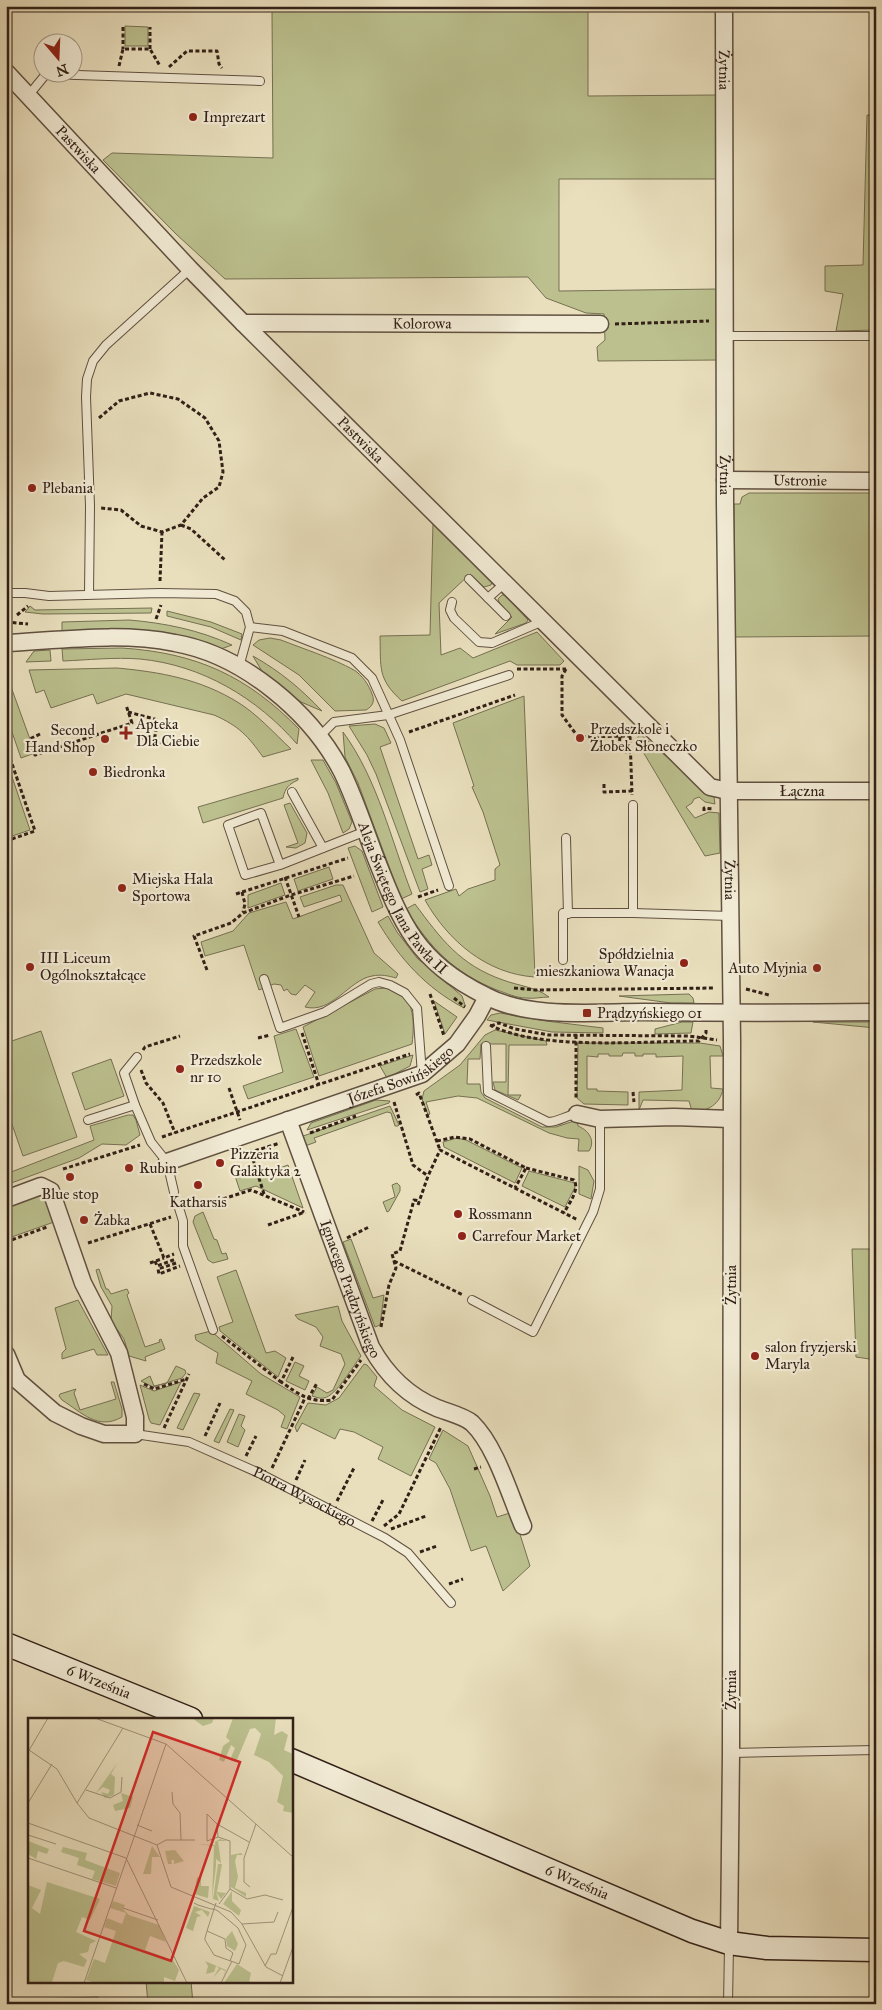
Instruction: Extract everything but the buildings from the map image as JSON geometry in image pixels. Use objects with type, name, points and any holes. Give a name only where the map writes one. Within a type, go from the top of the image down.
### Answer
[{"type":"street","name":"Żytnia","points":[[724,6],[725,480],[732,1013],[729,1943]]},
{"type":"street","name":"Pastwiska","points":[[6,72],[243,323],[710,787],[728,791]]},
{"type":"street","name":"Kolorowa","points":[[243,323],[600,324]]},
{"type":"street","name":"Ustronie","points":[[725,480],[876,481]]},
{"type":"street","name":"Aleja Świętego Jana Pawła II","points":[[6,642],[126,638],[176,643],[208,652],[239,667],[275,692],[320,736],[341,771],[357,805],[395,907],[408,931],[440,968],[488,997],[511,1005],[544,1011],[876,1012]]},
{"type":"street","name":"Łączna","points":[[728,791],[876,791]]},
{"type":"street","name":"Józefa Sowińskiego","points":[[288,1120],[422,1074],[457,1044],[488,997]]},
{"type":"street","points":[[578,1109],[600,1119],[731,1118]]},
{"type":"street","points":[[167,1162],[288,1120]]},
{"type":"street","name":"Ignacego Prądzyńskiego","points":[[288,1120],[312,1210],[371,1347],[381,1365],[407,1392],[429,1405],[471,1422],[490,1446],[523,1526]]},
{"type":"street","points":[[6,1199],[41,1186],[51,1191],[83,1283],[119,1353],[135,1417],[135,1434]]},
{"type":"street","name":"Piotra Wysockiego","points":[[6,1354],[11,1380],[56,1413],[81,1426],[104,1434],[135,1434]]},
{"type":"street","name":"6 Września","points":[[6,1644],[189,1718]]},
{"type":"street","name":"6 Września","points":[[292,1760],[692,1931],[729,1943],[767,1948],[876,1950]]},
{"type":"lane","points":[[28,96],[46,74],[260,81]]},
{"type":"lane","points":[[89,594],[90,506],[87,379],[93,361],[106,345],[190,269]]},
{"type":"lane","points":[[724,328],[876,336]]},
{"type":"lane","points":[[469,579],[506,616]]},
{"type":"lane","points":[[488,598],[505,583]]},
{"type":"lane","points":[[6,593],[49,596],[89,594],[216,594],[235,602],[246,612],[250,626],[239,667]]},
{"type":"lane","points":[[452,602],[450,610],[453,617],[479,642],[485,644],[492,643],[543,621]]},
{"type":"lane","points":[[250,626],[283,631],[352,658],[372,678],[400,740],[449,886]]},
{"type":"lane","points":[[320,736],[334,722],[388,715],[509,674]]},
{"type":"lane","points":[[292,792],[323,848]]},
{"type":"lane","points":[[633,806],[633,913]]},
{"type":"lane","points":[[280,865],[262,813],[228,825],[246,875],[280,865],[366,832]]},
{"type":"lane","points":[[566,838],[568,914]]},
{"type":"lane","points":[[563,960],[563,914],[633,913],[730,916]]},
{"type":"lane","points":[[264,979],[280,1028],[325,1012],[370,984],[379,982],[397,988],[417,1008],[422,1074]]},
{"type":"lane","points":[[486,1046],[488,1092],[548,1122],[556,1122],[578,1109]]},
{"type":"lane","points":[[137,1057],[124,1073],[151,1142],[167,1162],[174,1192]]},
{"type":"lane","points":[[88,1120],[135,1105]]},
{"type":"lane","points":[[472,1300],[533,1332],[593,1212],[600,1189],[600,1119]]},
{"type":"lane","points":[[180,1211],[183,1246],[213,1330]]},
{"type":"lane","name":"Piotra Wysockiego","points":[[135,1434],[189,1442],[264,1475],[393,1543],[408,1553],[451,1603]]},
{"type":"lane","points":[[731,1753],[876,1750]]},
{"type":"lane","points":[[728,2004],[729,1943]]},
{"type":"path","points":[[116,76],[124,49],[123,27]]},
{"type":"path","points":[[150,27],[150,49],[164,73],[174,61],[187,52],[217,51],[219,64],[228,80]]},
{"type":"path","points":[[124,49],[150,49]]},
{"type":"path","points":[[600,324],[724,328]]},
{"type":"path","points":[[87,429],[119,401],[150,394],[178,399],[205,418],[219,441],[223,472],[219,487],[203,498],[181,524],[162,532],[141,526],[121,510],[90,506]]},
{"type":"path","points":[[181,524],[191,529],[225,560]]},
{"type":"path","points":[[160,583],[162,532]]},
{"type":"path","points":[[156,619],[161,607]]},
{"type":"path","points":[[17,615],[25,608]]},
{"type":"path","points":[[579,657],[566,669],[562,676],[562,715],[578,737],[630,736]]},
{"type":"path","points":[[509,674],[516,669],[566,669]]},
{"type":"path","points":[[406,734],[515,695]]},
{"type":"path","points":[[40,734],[30,739],[35,755],[132,724],[126,705]]},
{"type":"path","points":[[128,712],[158,720],[154,741]]},
{"type":"path","points":[[633,806],[630,736],[642,719]]},
{"type":"path","points":[[140,737],[178,747]]},
{"type":"path","points":[[620,737],[619,744],[626,744],[626,752],[631,752]]},
{"type":"path","points":[[6,756],[9,755],[35,831],[6,840]]},
{"type":"path","points":[[604,784],[604,792],[632,791]]},
{"type":"path","points":[[236,894],[348,858]]},
{"type":"path","points":[[280,865],[299,917]]},
{"type":"path","points":[[207,970],[194,936],[231,923],[243,913],[354,876]]},
{"type":"path","points":[[242,892],[245,904],[243,913]]},
{"type":"path","points":[[63,1169],[151,1142],[441,1043],[446,1037],[430,994]]},
{"type":"path","points":[[453,998],[465,1007]]},
{"type":"path","points":[[298,1022],[319,1085]]},
{"type":"path","points":[[485,1022],[507,1032],[556,1041],[699,1041],[706,1033],[707,1026]]},
{"type":"path","points":[[484,1031],[499,1023],[516,1029],[549,1035],[689,1036],[718,1040]]},
{"type":"path","points":[[576,1035],[575,1098],[578,1109]]},
{"type":"path","points":[[175,1133],[163,1103],[146,1083],[137,1057],[145,1047],[180,1036]]},
{"type":"path","points":[[229,1088],[237,1113]]},
{"type":"path","points":[[633,1092],[634,1108]]},
{"type":"path","points":[[293,1357],[281,1382],[307,1399],[319,1402],[332,1400],[380,1332],[389,1284],[396,1268],[392,1254],[400,1251],[414,1200],[419,1203],[428,1176],[440,1150],[419,1093]]},
{"type":"path","points":[[394,1102],[413,1164],[428,1176]]},
{"type":"path","points":[[437,1141],[455,1137],[470,1139],[526,1168],[574,1180],[577,1190],[564,1213]]},
{"type":"path","points":[[440,1150],[587,1224]]},
{"type":"path","points":[[251,1152],[264,1195]]},
{"type":"path","points":[[515,1188],[526,1168]]},
{"type":"path","points":[[223,1199],[251,1190],[312,1210]]},
{"type":"path","points":[[268,1225],[312,1210]]},
{"type":"path","points":[[88,1243],[180,1211]]},
{"type":"path","points":[[6,1242],[61,1222]]},
{"type":"path","points":[[352,1236],[369,1227]]},
{"type":"path","points":[[150,1263],[164,1258]]},
{"type":"path","points":[[155,1262],[157,1266],[177,1259],[178,1262],[158,1269],[159,1274],[182,1265]]},
{"type":"path","points":[[394,1261],[472,1300]]},
{"type":"path","points":[[164,1429],[190,1374]]},
{"type":"path","points":[[139,1381],[154,1389],[187,1379]]},
{"type":"path","points":[[264,1475],[270,1471],[317,1383]]},
{"type":"path","points":[[204,1439],[220,1403]]},
{"type":"path","points":[[383,1527],[399,1514],[448,1413]]},
{"type":"path","points":[[245,1459],[256,1436]]},
{"type":"path","points":[[294,1483],[305,1460]]},
{"type":"path","points":[[336,1504],[354,1468]]},
{"type":"path","points":[[372,1521],[384,1498]]},
{"type":"path","points":[[390,1530],[426,1516]]},
{"type":"path","points":[[429,1549],[437,1546]]},
{"type":"path","points":[[456,1582],[463,1579]]},
{"type":"green space","points":[[6,6],[588,6],[588,96],[716,95],[716,179],[559,179],[559,291],[718,289],[718,360],[598,361],[597,347],[605,340],[604,314],[586,313],[546,298],[528,277],[225,279],[176,234],[103,160],[112,153],[273,158],[272,11],[6,9]]},
{"type":"green space","points":[[125,26],[148,27],[148,46],[125,46]]},
{"type":"green space","points":[[867,115],[876,115],[876,330],[836,331],[843,294],[825,291],[825,266],[863,265]]},
{"type":"green space","points":[[749,493],[876,493],[876,636],[735,637],[734,504],[740,504],[742,497]]},
{"type":"green space","points":[[433,523],[492,582],[491,585],[484,587],[470,574],[439,603],[441,655],[460,648],[473,658],[537,632],[564,661],[560,665],[517,665],[510,661],[402,701],[394,693],[384,679],[382,672],[380,636],[430,635]]},
{"type":"green space","points":[[505,595],[528,620],[526,623],[495,634],[512,617],[499,602],[498,599]]},
{"type":"green space","points":[[30,606],[35,610],[152,608],[151,613],[43,614],[25,612]]},
{"type":"green space","points":[[167,611],[211,622],[242,634],[241,640],[211,627],[167,616]]},
{"type":"green space","points":[[129,620],[182,628],[232,645],[221,649],[189,639],[141,630],[121,629],[62,632],[62,622]]},
{"type":"green space","points":[[270,638],[281,640],[318,654],[354,670],[369,687],[373,699],[372,705],[366,710],[335,711],[299,675],[253,645],[259,640]]},
{"type":"green space","points":[[122,648],[174,655],[219,670],[240,681],[280,711],[299,729],[297,744],[281,727],[246,698],[227,686],[185,668],[163,662],[140,659],[111,658],[63,661],[62,649]]},
{"type":"green space","points":[[50,650],[51,661],[26,662],[34,651]]},
{"type":"green space","points":[[253,656],[290,681],[322,711],[301,702],[263,673]]},
{"type":"green space","points":[[117,668],[180,678],[210,688],[239,703],[253,713],[291,749],[263,757],[242,732],[214,715],[126,694],[97,704],[93,694],[51,708],[44,690],[36,693],[29,670]]},
{"type":"green space","points":[[6,673],[35,753],[21,758],[6,715]]},
{"type":"green space","points":[[524,696],[535,977],[517,975],[501,969],[471,953],[445,929],[425,900],[456,889],[459,896],[468,889],[495,880],[495,869],[500,865],[483,812],[472,787],[474,786],[453,723]]},
{"type":"green space","points":[[375,724],[384,728],[391,743],[380,747],[418,859],[429,855],[432,865],[422,869],[428,889],[420,892],[376,774],[349,726]]},
{"type":"green space","points":[[343,732],[366,770],[375,790],[412,894],[401,899],[358,783],[345,757]]},
{"type":"green space","points":[[640,734],[714,797],[715,804],[705,802],[699,797],[686,807],[695,818],[709,812],[719,813],[720,853],[705,856],[636,740]]},
{"type":"green space","points":[[6,759],[30,830],[6,838]]},
{"type":"green space","points":[[311,760],[323,760],[336,783],[352,822],[349,829],[343,833],[328,793]]},
{"type":"green space","points":[[298,778],[288,787],[283,798],[203,823],[198,807]]},
{"type":"green space","points":[[290,803],[307,833],[305,843],[296,848],[286,847],[298,843],[284,805]]},
{"type":"green space","points":[[355,846],[362,851],[383,907],[372,912],[348,848]]},
{"type":"green space","points":[[329,867],[333,879],[298,891],[294,879]]},
{"type":"green space","points":[[281,883],[285,895],[248,908],[248,895]]},
{"type":"green space","points":[[336,885],[343,885],[374,953],[398,974],[396,978],[382,975],[372,976],[356,984],[324,1006],[315,1008],[305,1007],[315,992],[305,985],[296,995],[291,994],[287,989],[284,991],[281,985],[274,984],[259,990],[244,945],[205,956],[201,942],[233,931],[249,913],[286,902],[293,919],[342,901],[340,895],[304,907],[300,897]]},
{"type":"green space","points":[[415,904],[434,929],[463,959],[488,974],[539,991],[549,997],[529,998],[511,995],[468,976],[444,958],[424,936],[406,909]]},
{"type":"green space","points":[[388,916],[397,932],[417,958],[462,996],[464,1008],[426,982],[395,948],[378,922]]},
{"type":"green space","points":[[385,988],[395,991],[408,1001],[413,1017],[412,1044],[319,1076],[303,1027],[375,989]]},
{"type":"green space","points":[[689,994],[693,998],[694,1003],[671,1003],[619,996]]},
{"type":"green space","points":[[434,1001],[457,1017],[445,1034]]},
{"type":"green space","points":[[500,1013],[603,1028],[603,1033],[552,1032],[487,1020],[491,1015]]},
{"type":"green space","points":[[682,1022],[693,1022],[691,1033],[655,1034],[655,1029]]},
{"type":"green space","points":[[813,1022],[876,1022],[876,1028]]},
{"type":"green space","points":[[296,1029],[314,1077],[248,1099],[243,1086],[283,1072],[274,1036]]},
{"type":"green space","points":[[495,1030],[546,1041],[547,1045],[509,1045],[508,1095],[521,1095],[518,1100],[495,1090],[493,1082],[506,1082],[506,1044],[481,1044],[480,1059],[468,1059],[467,1084],[480,1084],[481,1092],[485,1098],[542,1127],[556,1127],[577,1120],[578,1126],[590,1136],[592,1143],[589,1151],[578,1151],[579,1139],[549,1133],[477,1098],[458,1096],[426,1102],[430,1114],[428,1115],[422,1099],[424,1091],[460,1065],[485,1035]]},
{"type":"green space","points":[[41,1031],[77,1137],[23,1156],[6,1107],[6,1043]]},
{"type":"green space","points":[[578,1043],[700,1043],[720,1046],[723,1056],[710,1056],[711,1088],[723,1089],[716,1103],[703,1110],[692,1111],[689,1101],[643,1100],[639,1110],[639,1092],[682,1090],[683,1056],[656,1057],[656,1054],[643,1054],[643,1056],[635,1056],[635,1053],[623,1053],[622,1056],[598,1054],[598,1057],[587,1056],[587,1089],[628,1092],[628,1105],[584,1104],[577,1098]]},
{"type":"green space","points":[[413,1055],[410,1066],[387,1078],[380,1066]]},
{"type":"green space","points":[[111,1059],[124,1096],[85,1110],[72,1073]]},
{"type":"green space","points":[[376,1100],[390,1101],[389,1103],[307,1130],[311,1123]]},
{"type":"green space","points":[[390,1106],[398,1126],[395,1126],[391,1113],[387,1112],[314,1138],[316,1142],[305,1146],[303,1136]]},
{"type":"green space","points":[[133,1115],[136,1120],[140,1135],[126,1145],[102,1144],[79,1158],[6,1185],[6,1174],[94,1140],[90,1126]]},
{"type":"green space","points":[[457,1138],[466,1140],[522,1168],[515,1183],[444,1147],[443,1142]]},
{"type":"green space","points":[[288,1165],[303,1208],[256,1186],[240,1191],[235,1176],[249,1171],[260,1175]]},
{"type":"green space","points":[[579,1166],[588,1170],[594,1181],[591,1199],[579,1194]]},
{"type":"green space","points":[[529,1171],[575,1183],[575,1187],[565,1207],[522,1186]]},
{"type":"green space","points":[[397,1183],[400,1186],[400,1191],[387,1212],[383,1202],[395,1197],[392,1185]]},
{"type":"green space","points":[[35,1194],[44,1198],[50,1208],[54,1222],[6,1239],[6,1204]]},
{"type":"green space","points":[[203,1212],[214,1239],[217,1240],[222,1254],[226,1253],[228,1259],[213,1263],[208,1260],[193,1222],[195,1216]]},
{"type":"green space","points":[[351,1239],[373,1298],[384,1295],[380,1325],[375,1327],[343,1242]]},
{"type":"green space","points":[[852,1249],[876,1249],[876,1360],[856,1357]]},
{"type":"green space","points":[[99,1269],[106,1289],[111,1294],[127,1289],[129,1293],[127,1295],[145,1347],[160,1342],[159,1340],[161,1339],[165,1349],[145,1357],[146,1361],[129,1356],[124,1339],[111,1321],[112,1306],[101,1287],[96,1270]]},
{"type":"green space","points":[[236,1270],[266,1353],[275,1351],[286,1358],[278,1377],[220,1331],[219,1327],[233,1322],[217,1277]]},
{"type":"green space","points":[[78,1300],[108,1355],[97,1355],[94,1349],[62,1359],[62,1353],[66,1349],[55,1308]]},
{"type":"green space","points":[[338,1306],[342,1321],[361,1356],[334,1392],[329,1396],[320,1398],[312,1396],[317,1387],[327,1393],[333,1390],[345,1364],[341,1354],[320,1346],[323,1337],[316,1327],[298,1319],[295,1315]]},
{"type":"green space","points":[[211,1331],[261,1374],[300,1397],[287,1429],[281,1427],[285,1416],[278,1410],[246,1394],[252,1381],[216,1363],[218,1353],[196,1340],[195,1335]]},
{"type":"green space","points":[[295,1362],[304,1366],[299,1376],[309,1381],[305,1390],[286,1381]]},
{"type":"green space","points":[[364,1364],[377,1377],[374,1386],[402,1410],[435,1427],[411,1476],[378,1459],[383,1447],[354,1432],[340,1429],[335,1439],[302,1423],[297,1432],[295,1427],[308,1403],[326,1405],[339,1398]]},
{"type":"green space","points":[[176,1366],[185,1370],[186,1373],[182,1378],[167,1383]]},
{"type":"green space","points":[[150,1376],[154,1386],[163,1384],[153,1387],[141,1381]]},
{"type":"green space","points":[[111,1382],[114,1382],[122,1409],[122,1417],[113,1421],[97,1421],[90,1418],[62,1400],[59,1396],[76,1389],[74,1393],[80,1410],[116,1399]]},
{"type":"green space","points":[[181,1382],[160,1425],[151,1423],[140,1385],[154,1391]]},
{"type":"green space","points":[[194,1393],[200,1394],[183,1430],[177,1428]]},
{"type":"green space","points":[[230,1409],[234,1410],[219,1443],[214,1441]]},
{"type":"green space","points":[[239,1414],[245,1416],[241,1426],[245,1430],[238,1447],[227,1442]]},
{"type":"green space","points":[[443,1430],[468,1446],[497,1517],[513,1512],[530,1566],[503,1591],[486,1546],[471,1551],[450,1489],[436,1463],[429,1459]]},
{"type":"green space","points":[[146,1982],[191,1982],[193,2004],[148,2004]]},
{"type":"green space","points":[[98,1997],[98,2004],[36,2004],[35,1999]]},
{"type":"place","name":"Imprezart","points":[[193,117]]},
{"type":"place","name":"Plebania","points":[[32,488]]},
{"type":"place","name":"Apteka Dla Ciebie","points":[[126,733]]},
{"type":"place","name":"Przedszkole i Żłobek Słoneczko","points":[[580,738]]},
{"type":"place","name":"Second Hand Shop","points":[[105,739]]},
{"type":"place","name":"Biedronka","points":[[93,772]]},
{"type":"place","name":"Miejska Hala Sportowa","points":[[122,888]]},
{"type":"place","name":"Spółdzielnia mieszkaniowa Wanacja","points":[[684,963]]},
{"type":"place","name":"III Liceum Ogólnokształcące","points":[[30,967]]},
{"type":"place","name":"Auto Myjnia","points":[[817,968]]},
{"type":"place","name":"Prądzyńskiego 01","points":[[587,1013]]},
{"type":"place","name":"Przedszkole nr 10","points":[[180,1069]]},
{"type":"place","name":"Pizzeria Galaktyka 2","points":[[220,1163]]},
{"type":"place","name":"Rubin","points":[[129,1168]]},
{"type":"place","name":"Blue stop","points":[[70,1177]]},
{"type":"place","name":"Katharsis","points":[[198,1185]]},
{"type":"place","name":"Rossmann","points":[[458,1214]]},
{"type":"place","name":"Żabka","points":[[84,1220]]},
{"type":"place","name":"Carrefour Market","points":[[462,1236]]},
{"type":"place","name":"salon fryzjerski Maryla","points":[[755,1356]]}]
